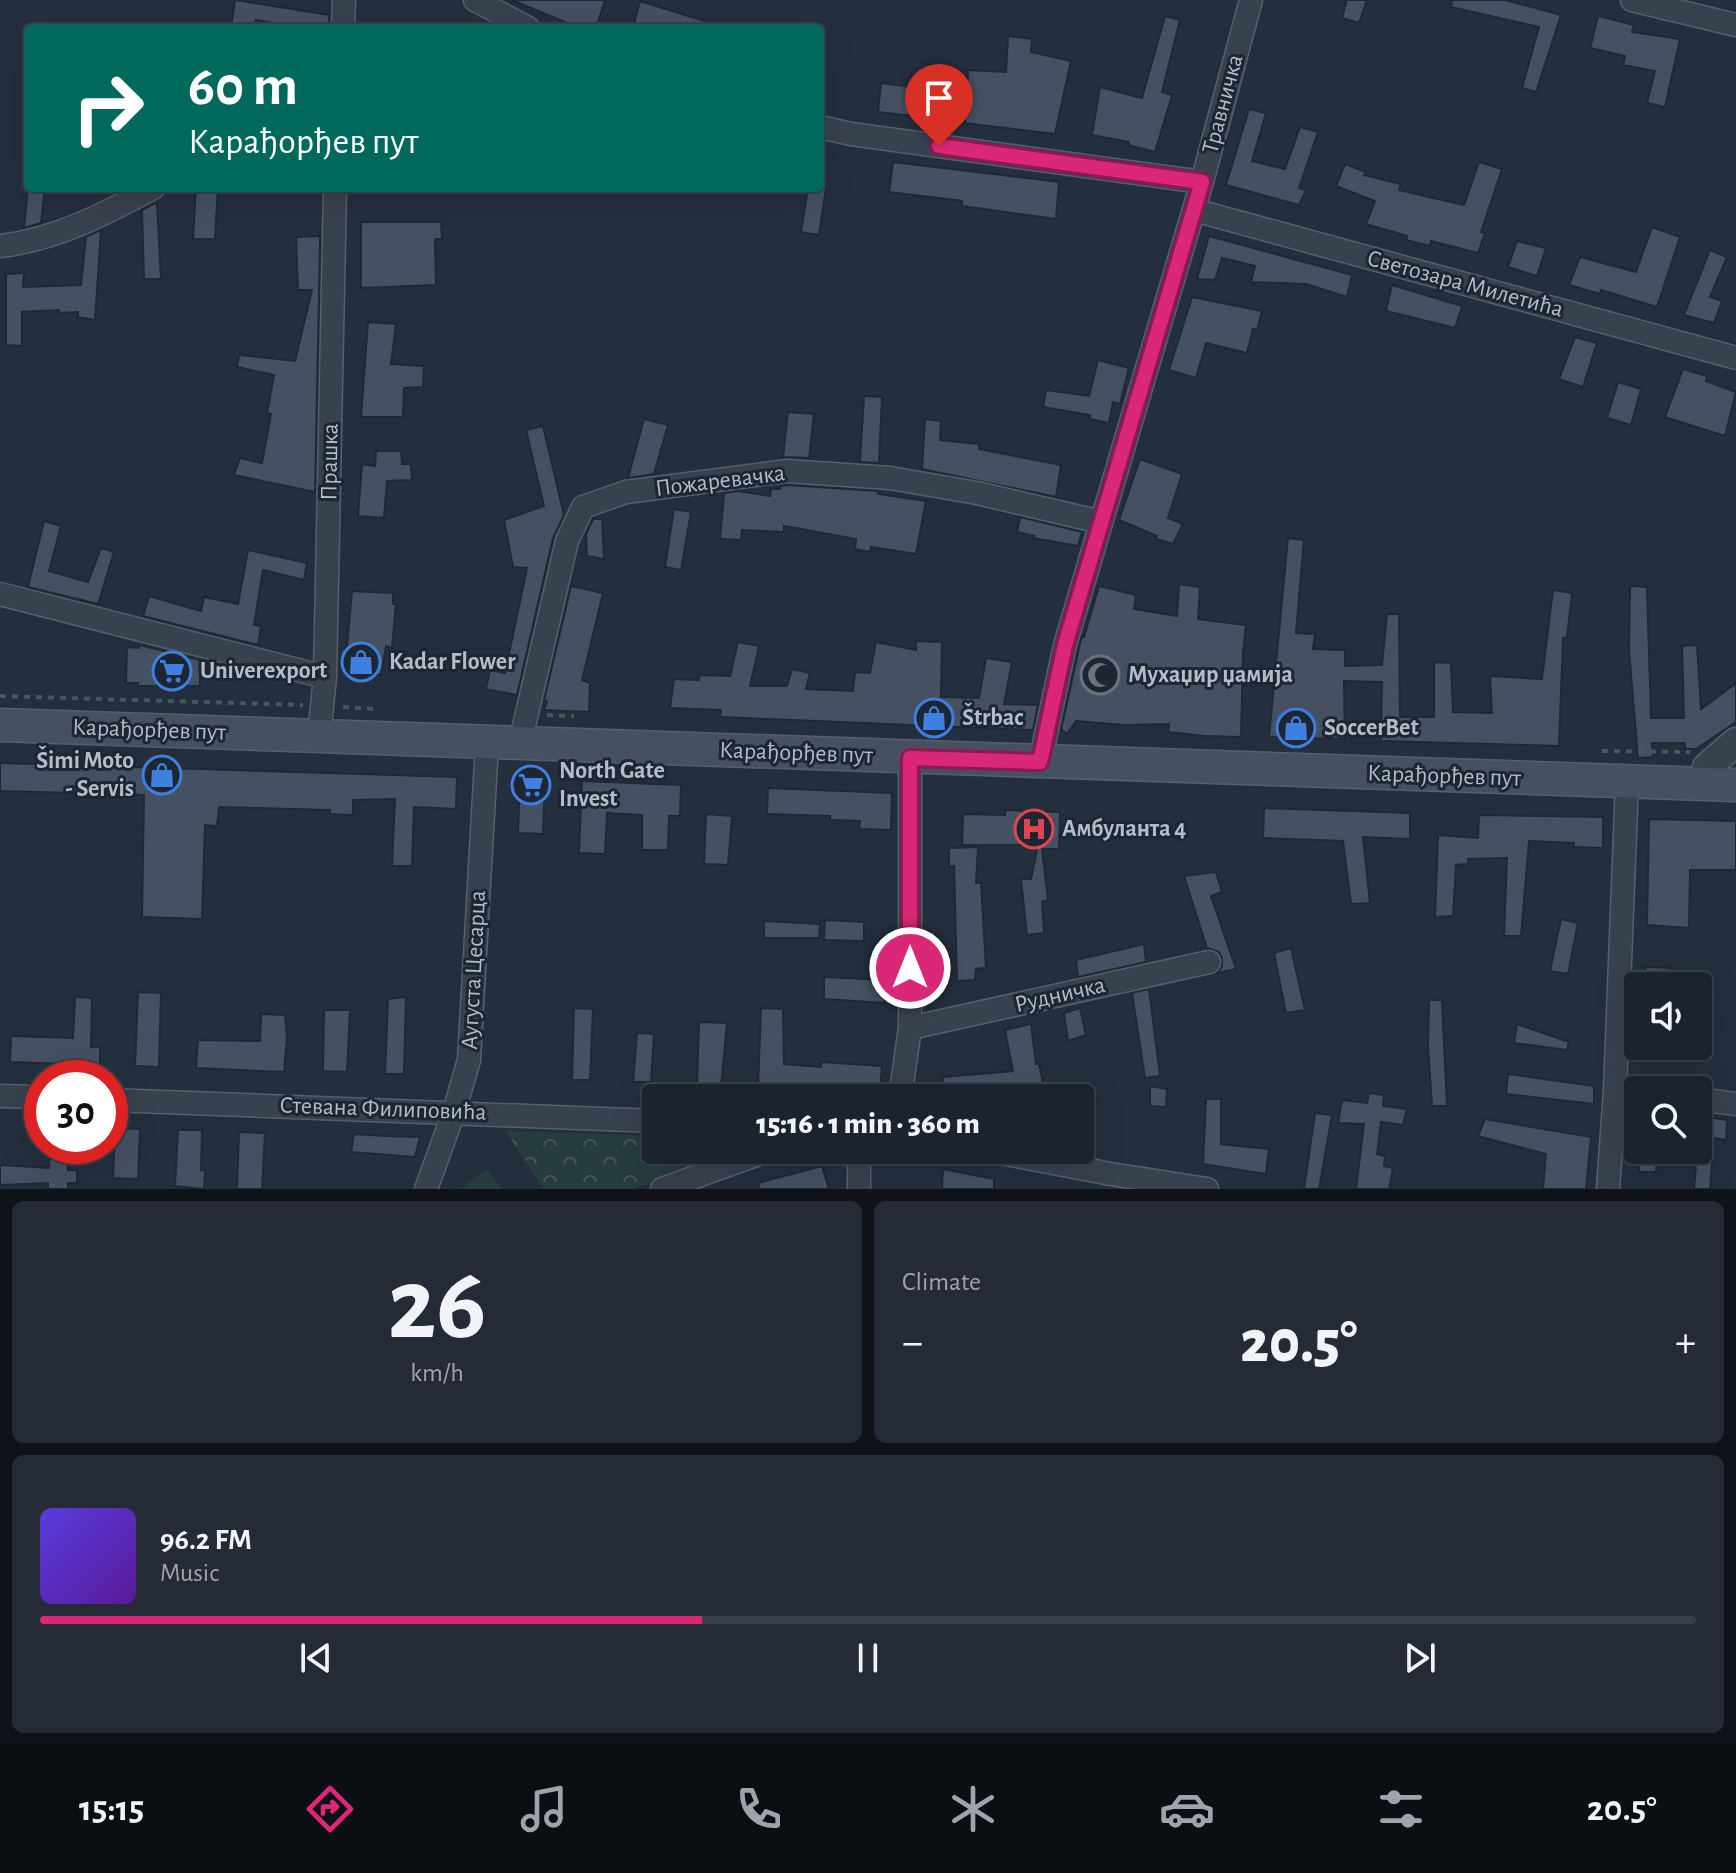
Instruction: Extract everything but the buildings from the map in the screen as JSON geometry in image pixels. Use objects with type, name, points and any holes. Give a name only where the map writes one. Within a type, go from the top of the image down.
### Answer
[{"type":"main road","name":"Карађорђев пут","points":[[0,725],[321,720],[487,744],[1736,785]]},
{"type":"street","points":[[343,24],[344,0]]},
{"type":"street","points":[[475,0],[520,24]]},
{"type":"street","name":"Травничка","points":[[1040,762],[1065,645],[1194,210],[1251,0]]},
{"type":"street","points":[[1632,0],[1736,25]]},
{"type":"street","points":[[824,128],[1202,182]]},
{"type":"street","points":[[0,246],[58,232],[105,215],[146,192]]},
{"type":"street","name":"Прашка","points":[[321,720],[325,677],[335,192]]},
{"type":"street","name":"Светозара Милетића","points":[[1194,210],[1736,358]]},
{"type":"street","name":"Пожаревачка","points":[[520,743],[567,541],[583,507],[626,492],[787,471],[904,481],[977,493],[1101,522]]},
{"type":"street","points":[[0,594],[325,677]]},
{"type":"street","name":"Аугуста Цесарца","points":[[426,1189],[469,1060],[487,744]]},
{"type":"street","points":[[1703,783],[1707,767],[1729,747]]},
{"type":"street","points":[[902,1084],[910,1028],[910,758]]},
{"type":"street","points":[[1608,1189],[1627,782]]},
{"type":"street","name":"Рудничка","points":[[910,1028],[1209,962]]},
{"type":"street","points":[[1615,1090],[1624,1091]]},
{"type":"street","points":[[0,1096],[24,1097]]},
{"type":"street","name":"Стевана Филиповића","points":[[128,1101],[642,1120]]},
{"type":"street","points":[[1712,1101],[1736,1104]]},
{"type":"street","points":[[662,1189],[731,1164]]},
{"type":"street","points":[[859,1164],[859,1189]]},
{"type":"street","points":[[1047,1164],[1131,1183],[1207,1189]]},
{"type":"path","points":[[0,696],[321,720]]},
{"type":"path","points":[[1594,751],[1729,747]]},
{"type":"green space","points":[[506,1131],[642,1136],[642,1164],[698,1164],[633,1189],[543,1189]]},
{"type":"green space","points":[[486,1169],[502,1189],[462,1189]]},
{"type":"place","name":"Kadar Flower","points":[[361,662]]},
{"type":"place","name":"Univerexport","points":[[172,671]]},
{"type":"place","name":"Мухаџир џамија","points":[[1100,675]]},
{"type":"place","name":"Štrbac","points":[[934,718]]},
{"type":"place","name":"SoccerBet","points":[[1296,728]]},
{"type":"place","name":"Šimi Moto - Servis","points":[[162,775]]},
{"type":"place","name":"North Gate Invest","points":[[531,785]]},
{"type":"place","name":"Амбуланта 4","points":[[1034,829]]},
{"type":"route","points":[[910,968],[910,758],[1040,762],[1065,645],[1202,182],[939,146]]}]
